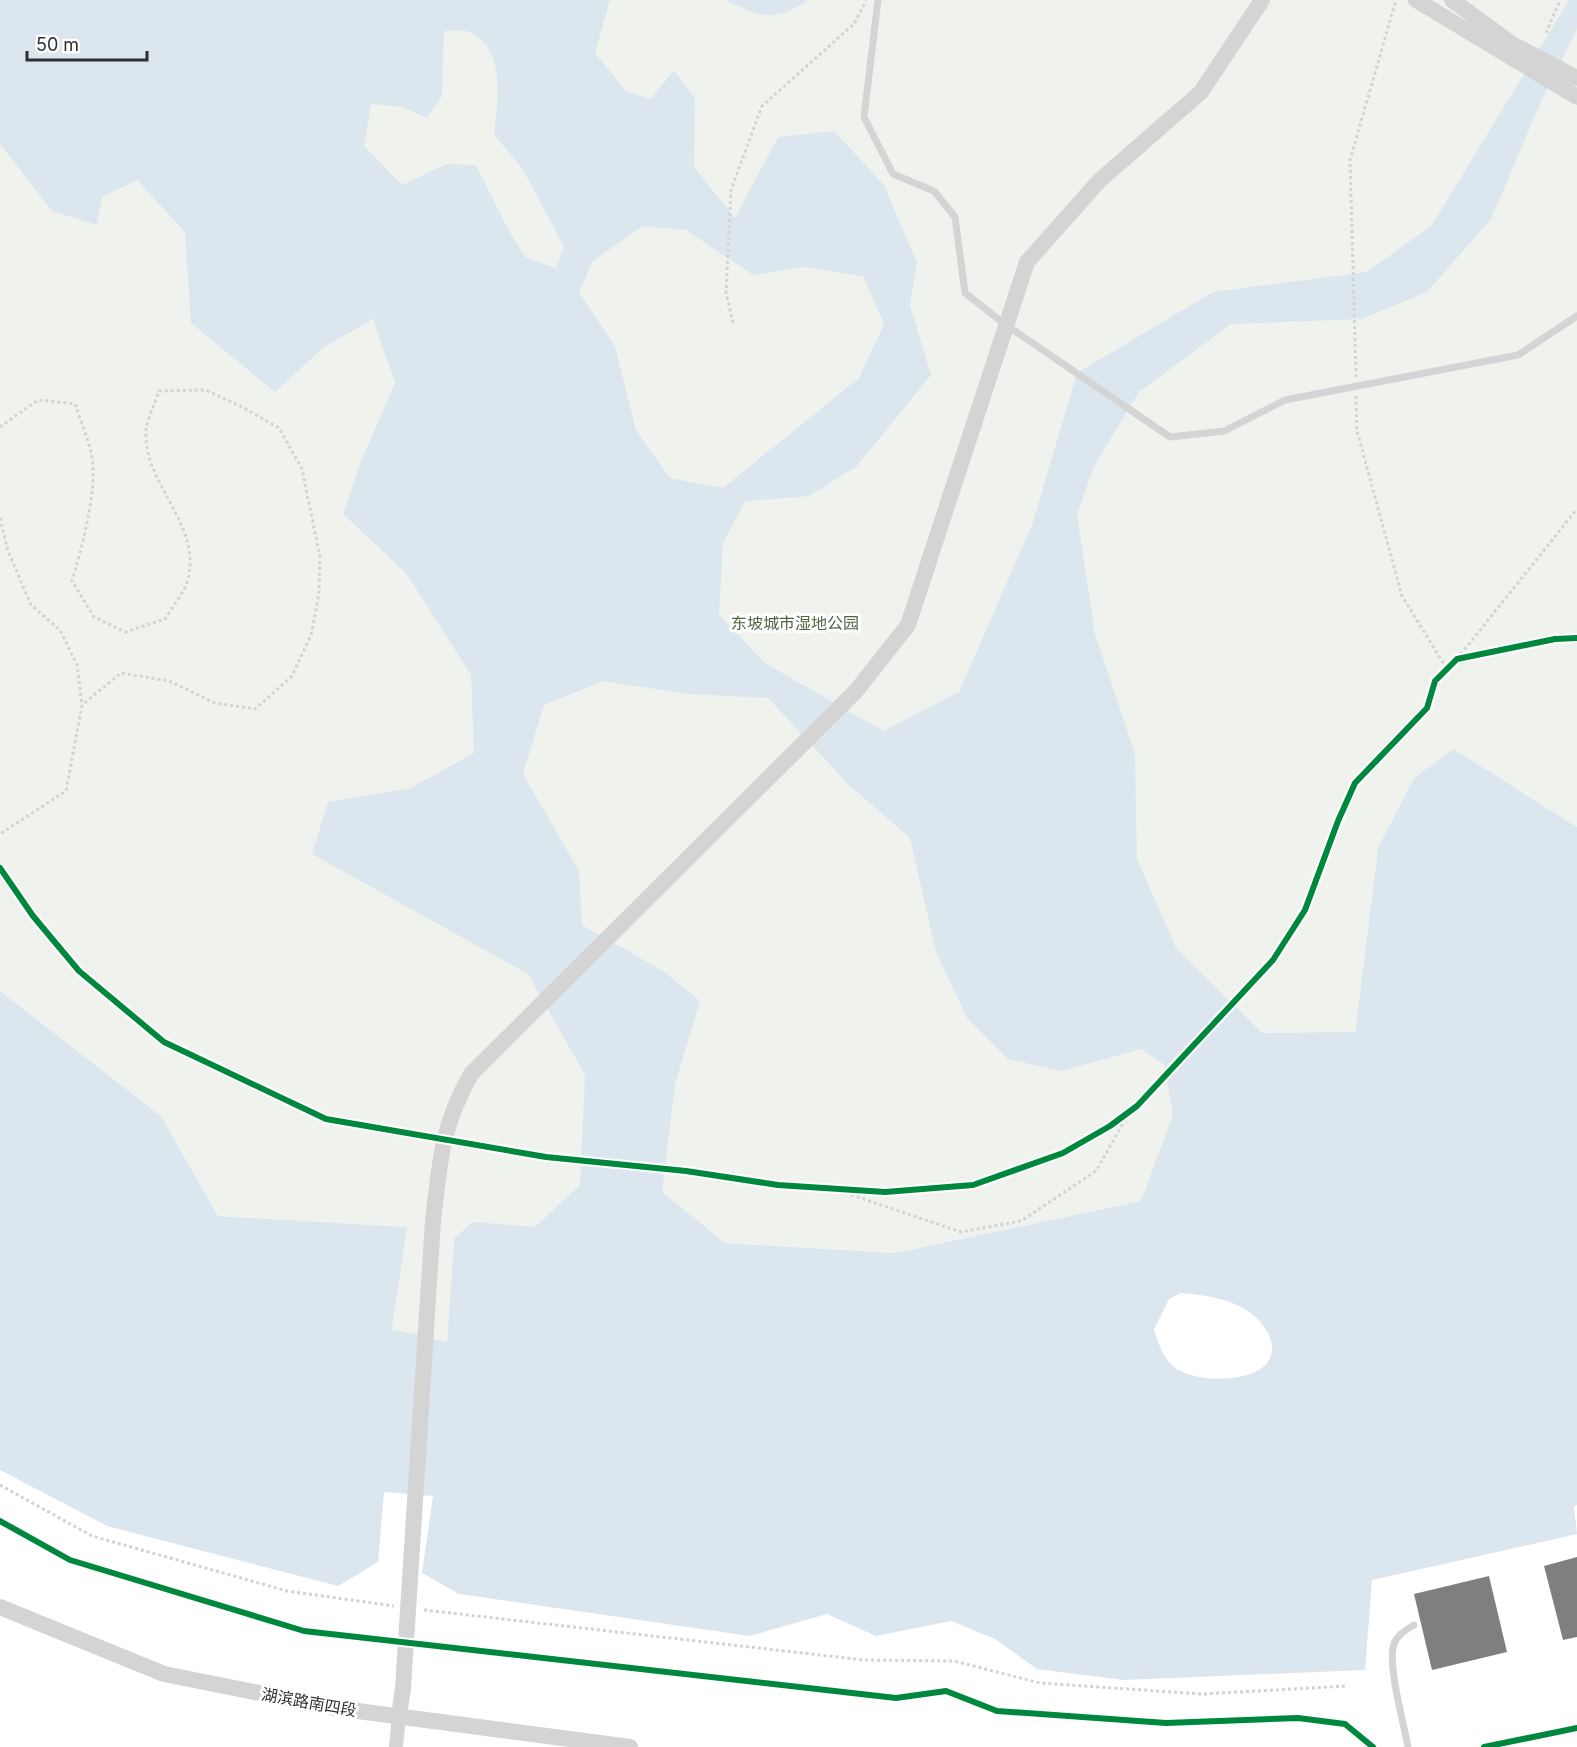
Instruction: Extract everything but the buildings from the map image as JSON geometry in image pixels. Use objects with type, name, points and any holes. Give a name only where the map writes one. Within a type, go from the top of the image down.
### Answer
[{"type":"street","points":[[396,1747],[403,1688],[433,1221],[442,1140],[454,1105],[471,1074],[856,691],[908,625],[1027,262],[1098,181],[1201,92],[1263,0]]},
{"type":"street","points":[[1416,0],[1508,49],[1577,78]]},
{"type":"street","points":[[1452,0],[1508,49],[1577,97]]},
{"type":"street","name":"湖滨路南四段","points":[[0,1606],[164,1674],[335,1708],[630,1747]]},
{"type":"lane","points":[[878,0],[873,23],[864,117],[892,174],[934,191],[955,217],[965,292],[1006,325],[1170,437],[1224,431],[1285,400],[1356,384],[1518,355],[1577,315]]},
{"type":"lane","points":[[873,23],[883,0]]},
{"type":"lane","points":[[1408,1747],[1393,1665],[1394,1644],[1400,1634],[1414,1625]]},
{"type":"path","points":[[733,323],[726,293],[731,190],[762,106],[854,24],[866,0]]},
{"type":"path","points":[[1396,0],[1350,160],[1357,431],[1402,596],[1447,669]]},
{"type":"path","points":[[1546,33],[1560,0]]},
{"type":"path","points":[[0,427],[38,400],[75,404],[92,454],[90,497],[82,545],[72,580],[94,617],[125,632],[165,619],[188,580],[189,551],[182,528],[153,468],[146,431],[159,392],[205,390],[240,405],[279,428],[302,469],[320,557],[319,594],[311,635],[292,676],[255,709],[215,703],[169,681],[121,673],[82,705]]},
{"type":"path","points":[[1441,675],[1457,659],[1577,509]]},
{"type":"path","points":[[0,518],[8,551],[31,606],[60,630],[76,665],[82,705],[66,791],[0,834]]},
{"type":"path","points":[[1457,659],[1468,657]]},
{"type":"path","points":[[1110,1126],[1137,1106]]},
{"type":"path","points":[[834,1189],[961,1232],[1021,1221],[1096,1171],[1130,1111]]},
{"type":"path","points":[[823,1188],[865,1191]]},
{"type":"path","points":[[0,1485],[92,1536],[287,1591],[400,1607]]},
{"type":"path","points":[[423,1610],[864,1660],[954,1661],[1040,1683],[1202,1694],[1346,1686]]},
{"type":"green space","name":"东坡城市湿地公园","points":[[0,0],[1577,0],[1577,827],[1454,749],[1378,848],[1355,1032],[1141,1201],[895,1253],[725,1243],[454,1239],[447,1343],[392,1329],[406,1227],[218,1216],[161,1116],[0,991]]},
{"type":"shaded area","points":[[0,0],[610,0],[595,53],[626,91],[651,99],[674,70],[695,99],[694,167],[735,218],[778,137],[834,131],[884,185],[917,263],[910,305],[931,375],[856,467],[809,496],[745,501],[723,543],[719,615],[765,663],[883,731],[959,692],[1032,525],[1077,373],[1213,292],[1367,272],[1432,225],[1569,0],[1577,0],[1577,29],[1542,99],[1491,219],[1427,292],[1362,319],[1231,324],[1139,392],[1094,466],[1077,515],[1095,634],[1135,754],[1137,859],[1176,948],[1262,1033],[1355,1032],[1378,848],[1414,778],[1454,749],[1577,827],[1577,1505],[1574,1506],[1577,1534],[1372,1580],[1365,1670],[1123,1680],[1037,1669],[995,1639],[951,1621],[876,1636],[827,1614],[750,1636],[459,1594],[422,1573],[433,1496],[384,1492],[378,1562],[338,1586],[107,1526],[0,1470],[0,991],[161,1116],[218,1216],[407,1227],[392,1329],[447,1342],[454,1239],[472,1222],[535,1227],[580,1185],[585,1075],[528,974],[312,854],[328,802],[411,788],[474,753],[471,675],[406,573],[343,514],[362,459],[395,383],[373,319],[324,347],[275,392],[191,323],[185,232],[137,180],[102,197],[97,225],[52,211],[0,144]],"holes":[[[444,31],[472,33],[491,52],[495,65],[498,94],[494,135],[522,168],[564,247],[556,268],[525,257],[508,229],[476,165],[446,164],[402,185],[364,146],[371,104],[402,107],[427,118],[442,96]],[[643,226],[686,230],[753,275],[804,267],[863,276],[884,324],[859,378],[723,488],[670,478],[636,430],[615,346],[579,292],[593,261]],[[603,681],[688,694],[768,698],[849,785],[910,838],[936,952],[967,1018],[1008,1059],[1061,1071],[1141,1049],[1164,1064],[1173,1115],[1141,1201],[895,1253],[725,1243],[662,1192],[675,1084],[700,1001],[663,971],[582,925],[579,871],[523,774],[544,705]],[[1181,1293],[1193,1294],[1230,1302],[1252,1314],[1261,1322],[1271,1340],[1271,1356],[1267,1363],[1259,1370],[1235,1378],[1206,1378],[1182,1372],[1166,1358],[1154,1329],[1169,1299]]]},
{"type":"shaded area","points":[[725,0],[808,0],[785,12],[766,15]]},
{"type":"cycle path","points":[[0,868],[33,916],[79,971],[164,1042],[326,1119],[546,1157],[686,1171],[778,1185],[885,1192],[973,1185],[1063,1153],[1110,1126],[1137,1106],[1273,960],[1305,910],[1338,821],[1355,783],[1427,708],[1435,681],[1457,659],[1555,639],[1577,638]]},
{"type":"cycle path","points":[[0,1521],[70,1560],[304,1631],[896,1698],[946,1691],[997,1711],[1166,1723],[1298,1718],[1345,1724],[1373,1747]]},
{"type":"cycle path","points":[[1484,1747],[1577,1728]]}]
